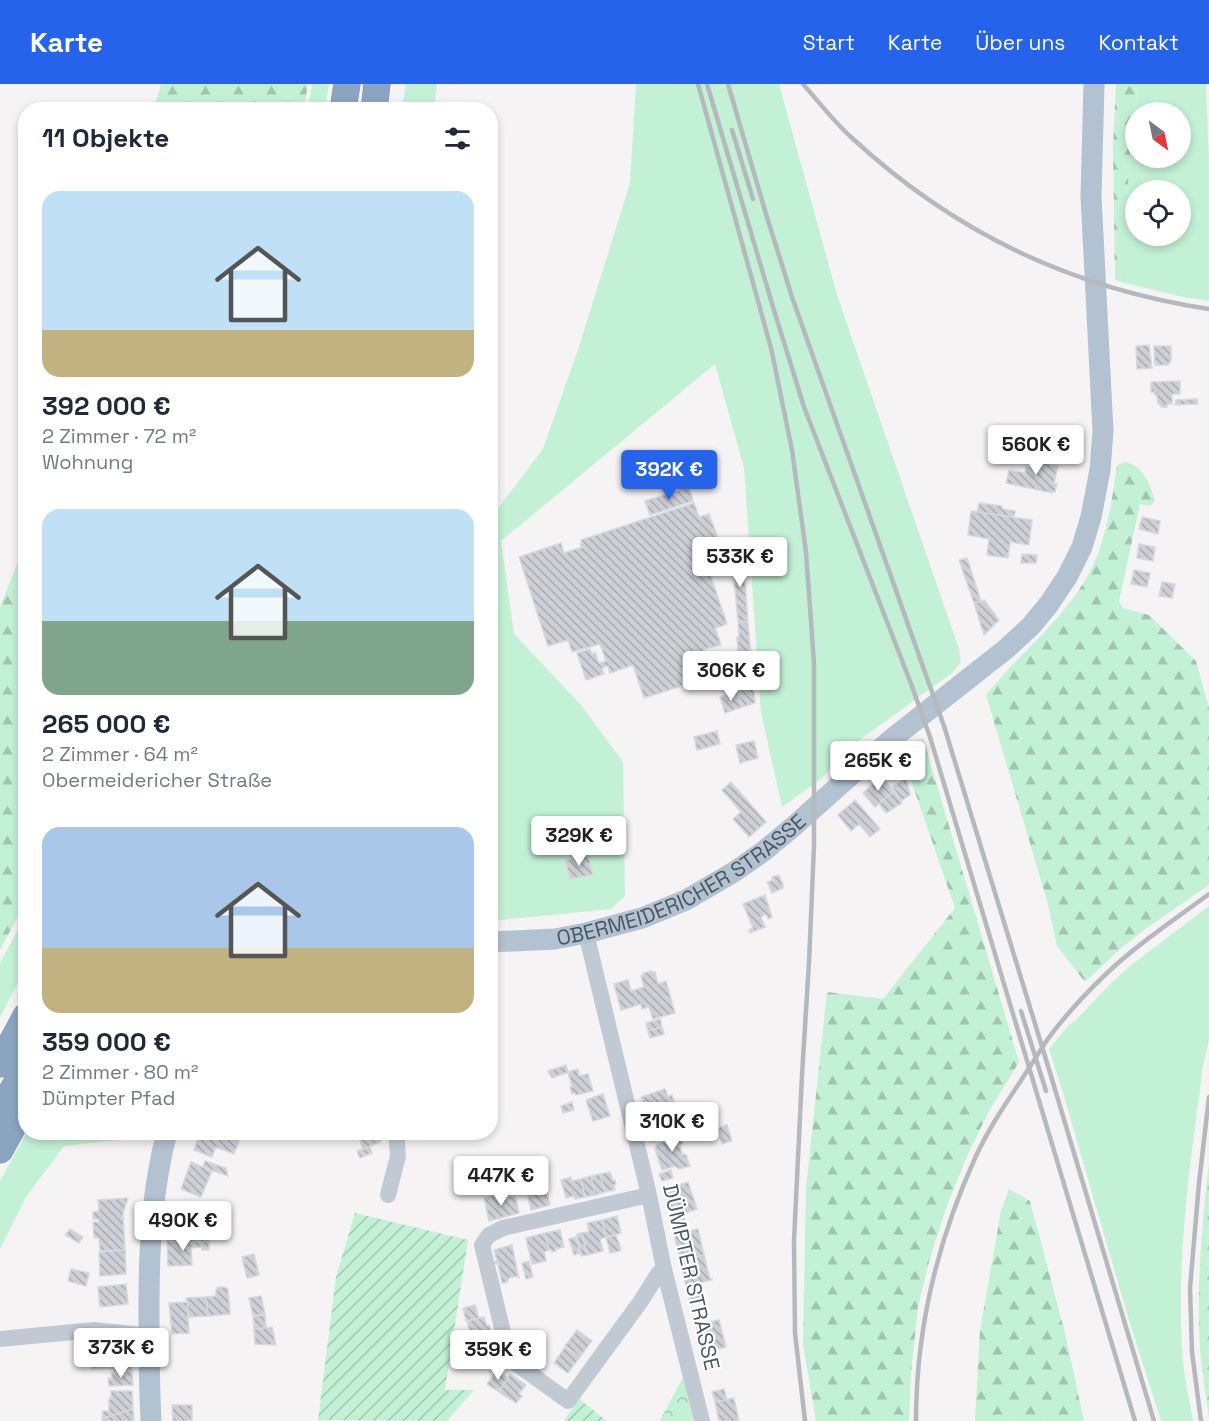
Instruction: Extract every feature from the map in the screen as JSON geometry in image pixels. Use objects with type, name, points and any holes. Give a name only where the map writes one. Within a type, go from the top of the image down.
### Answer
[{"type":"highway","points":[[344,102],[347,84]]},
{"type":"highway","points":[[375,102],[377,84]]},
{"type":"highway","points":[[389,102],[392,84]]},
{"type":"highway","points":[[0,1064],[18,1031]]},
{"type":"highway","points":[[0,1113],[18,1080]]},
{"type":"highway","points":[[0,1150],[18,1117]]},
{"type":"main road","name":"OBERMEIDERICHER STRASSE","points":[[498,942],[555,939],[642,918],[686,900],[734,872],[794,826],[888,742],[1006,649],[1031,626],[1049,604],[1067,577],[1082,547],[1091,517],[1100,470],[1103,431],[1090,196],[1094,84]]},
{"type":"main road","points":[[151,1421],[149,1261],[153,1205],[165,1140]]},
{"type":"street","name":"DÜMPTER STRASSE","points":[[586,933],[664,1269],[702,1421]]},
{"type":"street","points":[[388,1195],[398,1156],[397,1140]]},
{"type":"street","points":[[648,1196],[503,1228],[489,1235],[482,1245],[508,1353],[514,1362],[568,1401],[658,1274],[664,1269]]},
{"type":"street","points":[[0,1339],[94,1329],[149,1336]]},
{"type":"green space","points":[[161,84],[308,84],[305,102],[156,102]]},
{"type":"green space","points":[[312,84],[329,84],[326,102],[309,102]]},
{"type":"green space","points":[[406,84],[437,84],[435,102],[403,102]]},
{"type":"green space","points":[[636,84],[779,84],[837,295],[959,649],[961,662],[952,673],[850,747],[822,778],[782,807],[761,712],[744,468],[715,364],[501,541],[514,634],[581,705],[623,762],[625,896],[611,909],[498,920],[498,508],[543,449],[578,350],[630,183]]},
{"type":"green space","points":[[1116,84],[1138,84],[1136,102],[1125,102],[1125,168],[1129,168],[1128,180],[1125,180],[1125,283],[1115,280],[1113,147]]},
{"type":"green space","points":[[1138,84],[1206,84],[1209,163],[1209,301],[1125,283],[1125,246],[1191,246],[1191,180],[1128,180],[1129,168],[1191,168],[1191,102],[1136,102]]},
{"type":"green space","points":[[1125,462],[1137,467],[1141,472],[1155,501],[1150,506],[1140,504],[1119,601],[1123,608],[1149,615],[1196,661],[1209,708],[1209,885],[1141,932],[1085,982],[1057,946],[1048,904],[986,695],[1053,623],[1084,582],[1099,551],[1110,508],[1117,465]]},
{"type":"green space","points":[[18,562],[18,916],[0,950],[0,607]]},
{"type":"green space","points":[[923,738],[1019,1062],[989,1111],[967,1156],[930,1258],[918,1306],[909,1421],[816,1421],[803,1344],[806,1188],[827,992],[883,999],[955,908],[900,748]]},
{"type":"green space","points":[[1209,906],[1209,1040],[1202,1070],[1188,1181],[1181,1281],[1183,1357],[1193,1421],[1161,1421],[1049,1049],[1069,1025],[1130,966]]},
{"type":"green space","points":[[18,929],[18,983],[0,1017],[0,963]]},
{"type":"green space","points":[[23,1140],[117,1140],[64,1146],[26,1197],[0,1249],[0,1181]]},
{"type":"green space","points":[[1209,1162],[1209,1418],[1200,1350],[1199,1279]]},
{"type":"green space","points":[[1009,1189],[1030,1201],[1065,1333],[1084,1421],[975,1421],[980,1330],[1001,1211]]},
{"type":"green space","points":[[355,1213],[468,1240],[445,1390],[474,1390],[447,1421],[318,1420],[336,1277]]},
{"type":"green space","points":[[683,1377],[693,1421],[660,1421]]},
{"type":"green space","points":[[579,1399],[607,1421],[564,1421]]},
{"type":"building","points":[[1149,345],[1152,368],[1137,369],[1136,346]]},
{"type":"building","points":[[1154,346],[1171,346],[1171,360],[1168,365],[1155,365]]},
{"type":"building","points":[[1180,381],[1180,394],[1172,394],[1172,404],[1161,407],[1155,392],[1151,392],[1151,382]]},
{"type":"building","points":[[1197,399],[1198,404],[1175,405],[1176,400]]},
{"type":"building","points":[[1041,456],[1051,459],[1050,465],[1058,466],[1054,483],[1057,484],[1055,492],[1006,483],[1009,470],[1025,473],[1026,467],[1030,468],[1031,461],[1039,462]]},
{"type":"building","points":[[689,487],[693,501],[650,515],[645,501]]},
{"type":"building","points":[[694,503],[699,517],[709,514],[718,538],[713,540],[717,552],[704,556],[727,624],[715,627],[721,645],[704,649],[706,656],[718,652],[721,661],[715,663],[719,674],[644,698],[633,665],[610,673],[608,666],[602,668],[604,674],[586,680],[577,653],[590,649],[592,654],[595,652],[599,663],[606,661],[600,644],[572,652],[568,640],[548,646],[519,557],[561,543],[564,553],[583,547],[580,544],[581,540]]},
{"type":"building","points":[[979,503],[1002,506],[1002,509],[1015,511],[1014,517],[977,512]]},
{"type":"building","points":[[971,511],[1032,520],[1029,545],[1010,542],[1008,558],[987,555],[989,539],[968,535]]},
{"type":"building","points":[[1142,517],[1160,521],[1158,534],[1139,529]]},
{"type":"building","points":[[1139,544],[1155,547],[1153,561],[1137,558]]},
{"type":"building","points":[[1022,554],[1037,555],[1036,563],[1021,563]]},
{"type":"building","points":[[743,556],[748,623],[738,620],[732,557]]},
{"type":"building","points":[[967,558],[981,601],[974,603],[959,560]]},
{"type":"building","points":[[1134,570],[1150,573],[1147,587],[1131,584]]},
{"type":"building","points":[[1162,582],[1175,584],[1172,598],[1159,596]]},
{"type":"building","points":[[984,600],[999,620],[984,635],[974,603]]},
{"type":"building","points":[[738,620],[748,623],[755,703],[742,707],[737,691],[741,690]]},
{"type":"building","points":[[737,691],[742,707],[725,713],[720,697]]},
{"type":"building","points":[[717,731],[720,744],[697,750],[694,737]]},
{"type":"building","points":[[754,741],[758,758],[740,763],[736,745]]},
{"type":"building","points":[[881,776],[894,791],[875,807],[863,793]]},
{"type":"building","points":[[906,778],[910,795],[901,801],[892,787]]},
{"type":"building","points":[[731,782],[766,822],[749,837],[733,819],[741,812],[722,790]]},
{"type":"building","points":[[894,791],[902,803],[886,813],[879,804]]},
{"type":"building","points":[[855,800],[880,829],[870,837],[859,824],[851,831],[838,815]]},
{"type":"building","points":[[588,855],[593,875],[570,879],[565,860]]},
{"type":"building","points":[[779,875],[783,888],[772,893],[767,882]]},
{"type":"building","points":[[765,895],[772,917],[768,919],[766,914],[761,917],[765,927],[750,933],[749,930],[753,928],[743,904]]},
{"type":"building","points":[[652,971],[652,973],[655,972],[658,984],[666,981],[675,1013],[653,1019],[649,1007],[642,1009],[641,1004],[621,1010],[614,984],[628,980],[631,991],[644,987],[641,976],[643,973]]},
{"type":"building","points":[[660,1019],[662,1027],[648,1031],[646,1023]]},
{"type":"building","points":[[662,1027],[664,1034],[650,1038],[648,1031]]},
{"type":"building","points":[[566,1065],[568,1072],[552,1078],[548,1071]]},
{"type":"building","points":[[578,1069],[579,1076],[588,1074],[593,1091],[572,1094],[568,1072]]},
{"type":"building","points":[[665,1089],[668,1096],[672,1095],[679,1118],[660,1124],[662,1131],[651,1135],[641,1097]]},
{"type":"building","points":[[603,1094],[610,1116],[593,1121],[586,1100]]},
{"type":"building","points":[[572,1102],[574,1110],[563,1113],[561,1106]]},
{"type":"building","points":[[727,1125],[732,1141],[722,1144],[717,1128]]},
{"type":"building","points":[[663,1131],[665,1138],[653,1142],[651,1135]]},
{"type":"building","points":[[679,1133],[683,1143],[680,1146],[682,1154],[686,1155],[690,1166],[680,1169],[674,1166],[662,1170],[655,1149],[657,1144]]},
{"type":"building","points":[[197,1140],[239,1141],[234,1154],[216,1147],[212,1157],[194,1150]]},
{"type":"building","points":[[360,1140],[380,1140],[381,1142],[363,1149]]},
{"type":"building","points":[[370,1147],[372,1153],[360,1158],[357,1151]]},
{"type":"building","points":[[205,1161],[226,1168],[228,1176],[203,1167]]},
{"type":"building","points":[[191,1162],[212,1171],[201,1197],[181,1189]]},
{"type":"building","points":[[671,1170],[673,1178],[662,1181],[659,1174]]},
{"type":"building","points":[[610,1172],[613,1181],[615,1180],[615,1190],[605,1192],[600,1174]]},
{"type":"building","points":[[600,1174],[605,1192],[595,1195],[591,1176]]},
{"type":"building","points":[[591,1176],[595,1195],[585,1197],[581,1179]]},
{"type":"building","points":[[571,1177],[572,1181],[581,1179],[585,1197],[566,1198],[561,1180]]},
{"type":"building","points":[[688,1182],[697,1209],[683,1214],[686,1223],[673,1227],[670,1217],[672,1216],[663,1190]]},
{"type":"building","points":[[546,1187],[550,1205],[531,1210],[527,1192]]},
{"type":"building","points":[[496,1195],[496,1199],[515,1195],[519,1213],[489,1221],[484,1198]]},
{"type":"building","points":[[128,1198],[123,1213],[125,1250],[100,1251],[99,1238],[94,1238],[93,1222],[99,1222],[99,1219],[93,1219],[93,1212],[99,1211],[98,1200]]},
{"type":"building","points":[[173,1206],[195,1210],[193,1233],[190,1232],[189,1238],[202,1235],[203,1225],[209,1225],[209,1242],[167,1241]]},
{"type":"building","points":[[617,1216],[621,1233],[606,1237],[602,1220]]},
{"type":"building","points":[[602,1220],[606,1237],[600,1239],[603,1251],[587,1255],[582,1233],[589,1232],[587,1223]]},
{"type":"building","points":[[70,1229],[83,1237],[79,1243],[65,1235]]},
{"type":"building","points":[[698,1229],[704,1255],[680,1261],[674,1234]]},
{"type":"building","points":[[560,1230],[564,1247],[552,1252],[549,1250],[545,1233]]},
{"type":"building","points":[[545,1233],[549,1250],[544,1252],[546,1261],[532,1264],[526,1238]]},
{"type":"building","points":[[582,1233],[587,1255],[581,1256],[577,1234]]},
{"type":"building","points":[[616,1235],[621,1249],[610,1253],[606,1237]]},
{"type":"building","points":[[576,1237],[580,1253],[574,1255],[569,1239]]},
{"type":"building","points":[[167,1241],[209,1242],[209,1250],[202,1250],[202,1247],[191,1248],[192,1265],[168,1266]]},
{"type":"building","points":[[512,1245],[519,1279],[518,1276],[509,1278],[507,1282],[502,1283],[498,1264],[494,1263],[497,1260],[494,1250]]},
{"type":"building","points":[[125,1250],[126,1274],[100,1276],[99,1252]]},
{"type":"building","points":[[254,1254],[259,1275],[247,1278],[242,1257]]},
{"type":"building","points":[[704,1255],[712,1280],[686,1286],[680,1261]]},
{"type":"building","points":[[529,1261],[533,1277],[526,1279],[522,1263]]},
{"type":"building","points":[[71,1269],[89,1273],[86,1286],[68,1281]]},
{"type":"building","points":[[126,1284],[128,1304],[100,1307],[98,1287]]},
{"type":"building","points":[[218,1287],[228,1289],[230,1314],[208,1316],[206,1297],[216,1296]]},
{"type":"building","points":[[700,1288],[703,1302],[691,1305],[687,1291]]},
{"type":"building","points":[[261,1296],[265,1314],[253,1316],[249,1298]]},
{"type":"building","points":[[206,1297],[208,1316],[189,1317],[186,1298]]},
{"type":"building","points":[[187,1302],[189,1333],[172,1334],[169,1303]]},
{"type":"building","points":[[475,1305],[479,1318],[466,1321],[463,1308]]},
{"type":"building","points":[[265,1315],[266,1328],[254,1329],[253,1316]]},
{"type":"building","points":[[484,1317],[491,1331],[488,1332],[489,1337],[472,1341],[467,1321]]},
{"type":"building","points":[[719,1320],[726,1347],[703,1353],[696,1325]]},
{"type":"building","points":[[272,1327],[276,1345],[255,1344],[254,1329]]},
{"type":"building","points":[[577,1330],[592,1341],[580,1357],[565,1346]]},
{"type":"building","points":[[489,1337],[490,1341],[493,1340],[495,1347],[492,1348],[494,1355],[476,1360],[472,1341]]},
{"type":"building","points":[[565,1347],[580,1357],[568,1373],[554,1363]]},
{"type":"building","points":[[715,1350],[719,1366],[707,1369],[703,1353]]},
{"type":"building","points":[[130,1357],[132,1371],[114,1372],[114,1368],[91,1369],[91,1361]]},
{"type":"building","points":[[488,1357],[490,1364],[478,1367],[476,1360]]},
{"type":"building","points":[[497,1370],[508,1378],[499,1392],[487,1384]]},
{"type":"building","points":[[132,1371],[133,1385],[109,1386],[108,1378],[112,1378],[111,1373]]},
{"type":"building","points":[[510,1374],[526,1385],[519,1394],[522,1396],[516,1403],[499,1392]]},
{"type":"building","points":[[724,1389],[727,1400],[715,1402],[712,1392]]},
{"type":"building","points":[[111,1391],[132,1391],[133,1409],[102,1419],[103,1411],[109,1411]]},
{"type":"building","points":[[734,1398],[739,1421],[719,1421],[715,1402]]},
{"type":"building","points":[[172,1405],[192,1405],[192,1421],[173,1421]]},
{"type":"building","points":[[133,1409],[134,1421],[103,1421],[103,1418]]},
{"type":"railway","points":[[698,84],[771,348],[792,450],[806,552],[814,663],[814,846],[794,1241],[795,1333],[805,1421]]},
{"type":"railway","points":[[707,84],[804,407],[930,737],[1135,1421]]},
{"type":"railway","points":[[728,84],[792,297],[944,726],[1154,1421]]},
{"type":"railway","points":[[803,84],[845,132],[891,172],[932,202],[974,228],[1017,251],[1063,271],[1109,287],[1158,300],[1209,309]]},
{"type":"railway","points":[[732,130],[753,199]]},
{"type":"railway","points":[[916,1421],[920,1353],[940,1252],[963,1187],[986,1137],[1047,1040],[1082,998],[1129,953],[1209,894]]},
{"type":"railway","points":[[1021,1011],[1046,1091]]},
{"type":"railway","points":[[1201,1421],[1192,1352],[1190,1288],[1209,1097]]}]
